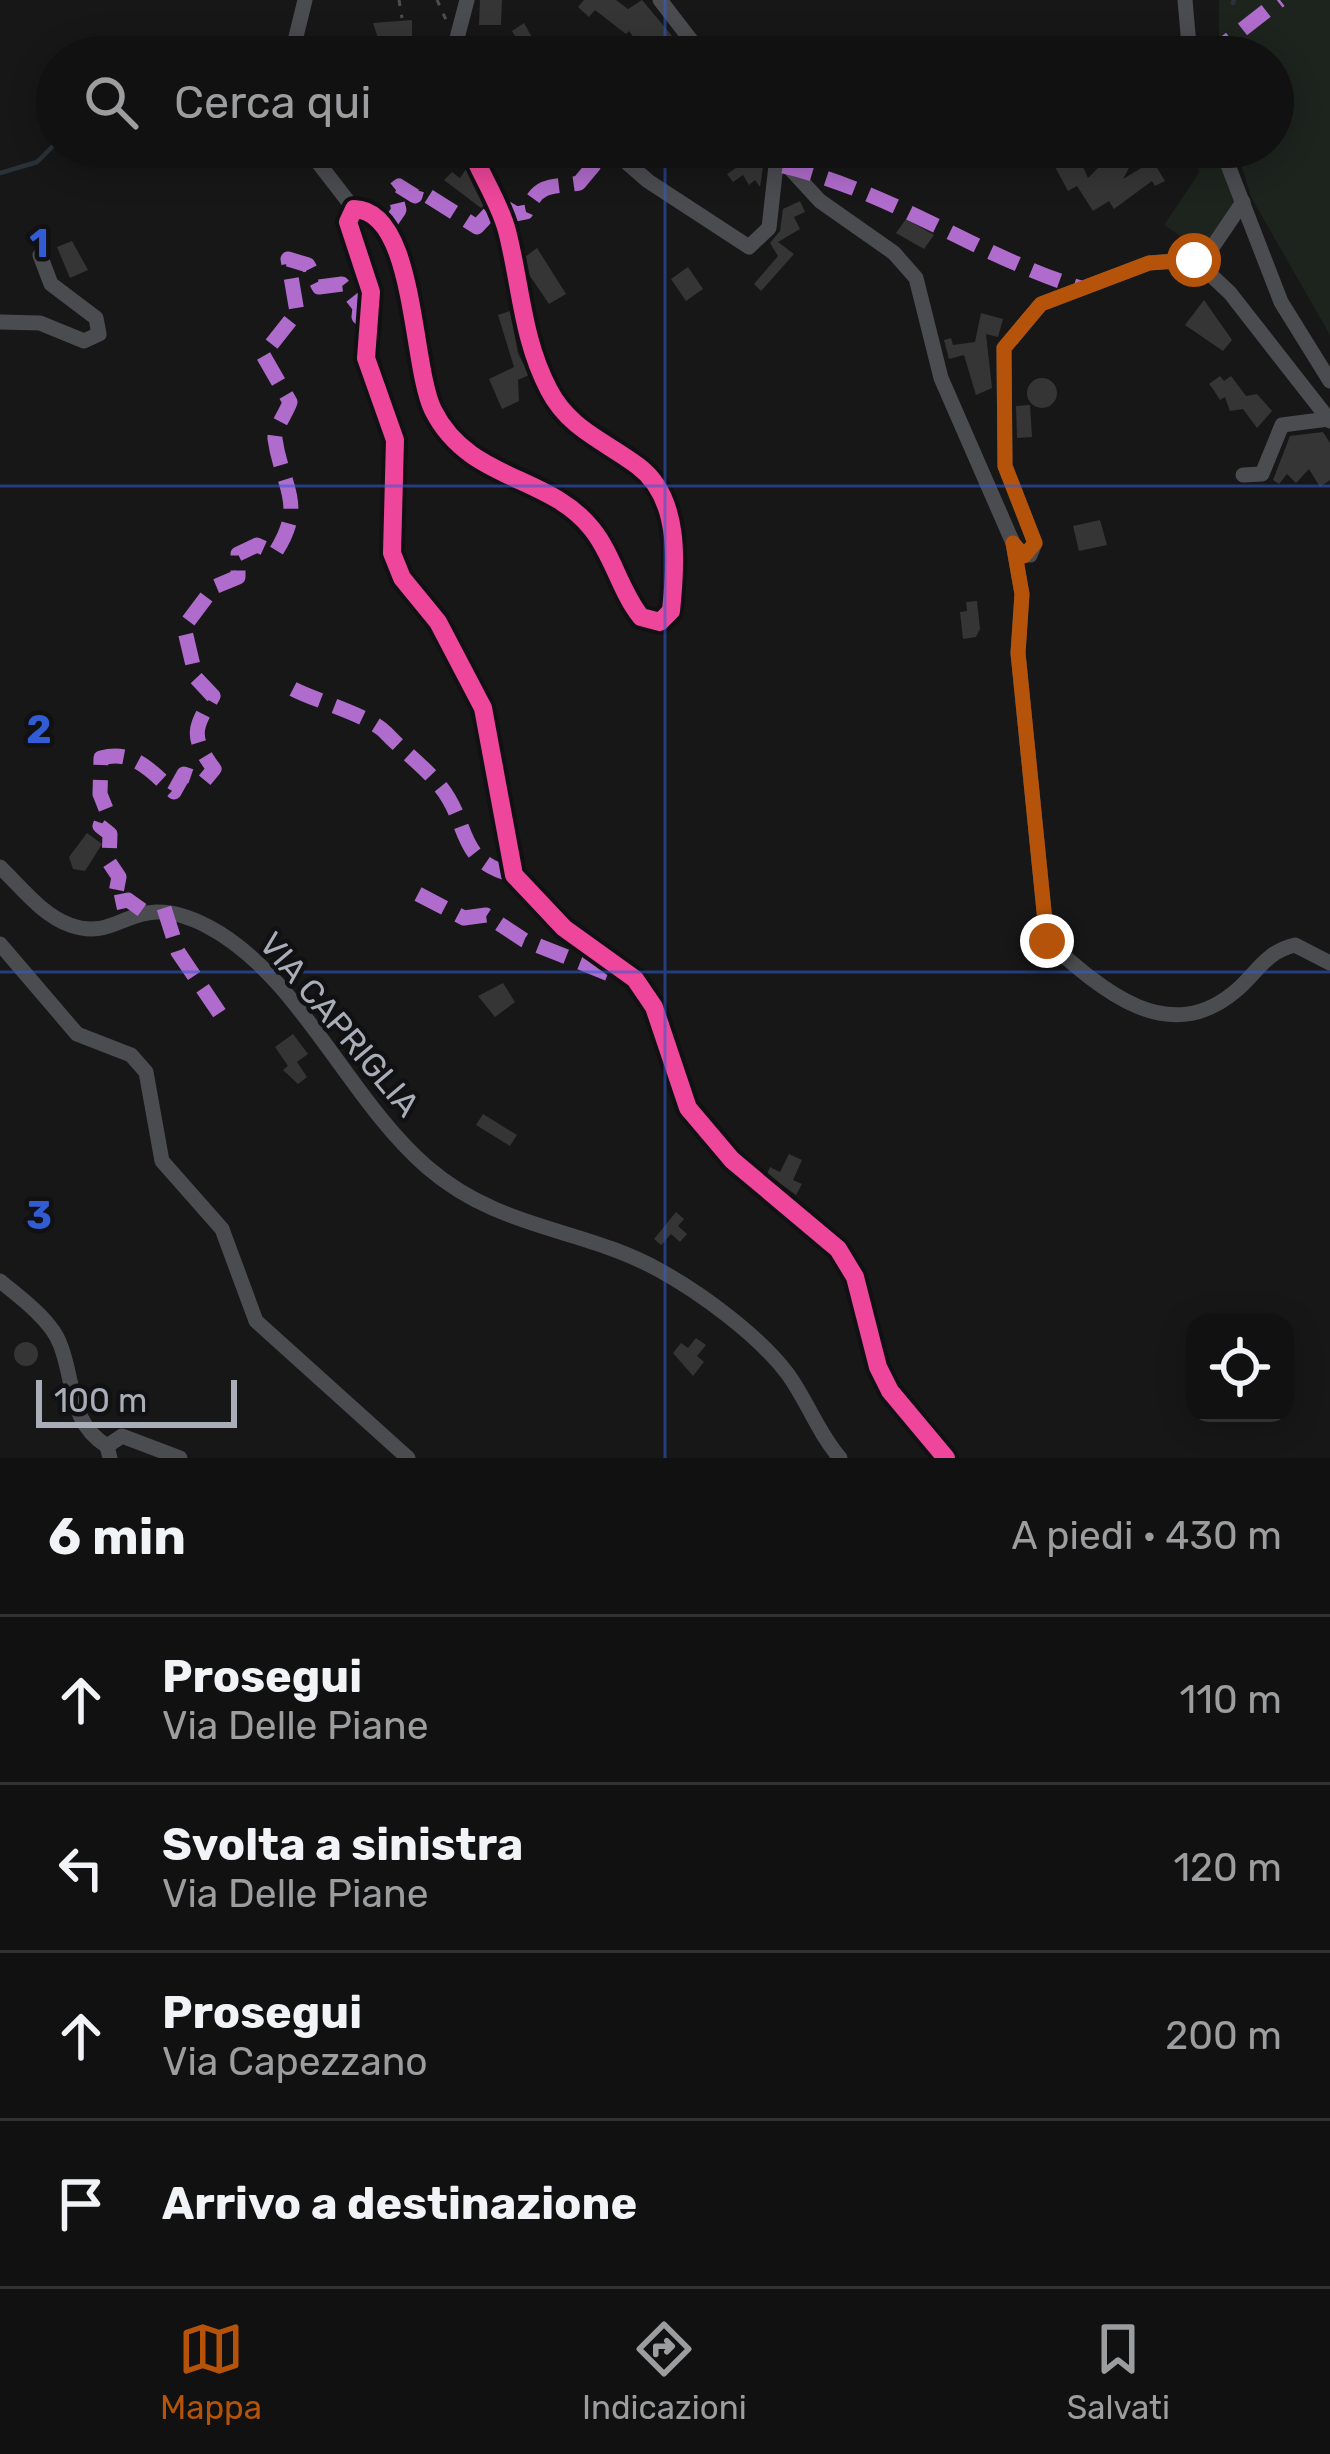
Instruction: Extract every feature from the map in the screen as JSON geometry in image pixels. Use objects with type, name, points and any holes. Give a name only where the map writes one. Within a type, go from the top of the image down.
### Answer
[{"type":"street","points":[[296,36],[305,0]]},
{"type":"street","points":[[457,36],[467,0]]},
{"type":"street","points":[[660,0],[688,36]]},
{"type":"street","points":[[1185,0],[1188,36]]},
{"type":"street","points":[[322,168],[354,209],[375,215],[398,246],[423,380],[444,428],[478,462],[558,502],[591,526],[640,617],[669,619],[673,530],[667,507],[656,482],[567,418],[550,392],[523,322],[499,204],[481,168]]},
{"type":"street","points":[[633,168],[749,247],[769,228],[772,168]]},
{"type":"street","points":[[788,168],[820,201],[894,253],[916,278],[941,378],[1013,543],[1022,594],[1018,653],[1047,941],[1096,984],[1129,1003],[1181,1018],[1212,1010],[1276,950],[1294,945],[1330,963]]},
{"type":"street","points":[[1230,168],[1281,302],[1330,381]]},
{"type":"street","points":[[1013,543],[1024,556],[1035,543],[1005,466],[1004,348],[1041,304],[1149,263],[1205,258],[1244,202]]},
{"type":"street","points":[[354,209],[348,222],[370,292],[366,358],[395,440],[392,554],[402,578],[438,622],[483,708],[514,875],[564,928],[635,979],[653,1007],[688,1108],[732,1160],[838,1249],[855,1277],[878,1367],[890,1391],[946,1458]]},
{"type":"street","points":[[0,322],[40,323],[84,341],[99,334],[96,318],[51,284],[40,255]]},
{"type":"street","points":[[1194,260],[1231,293],[1329,420]]},
{"type":"street","points":[[1243,475],[1262,474],[1282,425],[1329,420]]},
{"type":"street","name":"VIA CAPRIGLIA","points":[[0,867],[49,914],[68,925],[92,930],[142,910],[164,908],[209,927],[248,954],[309,1023],[380,1123],[428,1168],[517,1220],[604,1248],[675,1281],[783,1368],[840,1458]]},
{"type":"street","points":[[0,944],[77,1034],[130,1055],[146,1072],[162,1161],[222,1229],[256,1321],[408,1458]]},
{"type":"street","points":[[0,1281],[60,1341],[78,1415],[108,1452],[122,1436],[180,1458]]},
{"type":"path","points":[[399,0],[402,18]]},
{"type":"path","points":[[437,0],[443,20],[459,28]]},
{"type":"shaded area","points":[[1219,0],[1330,0],[1330,335],[1251,197],[1242,168],[1294,168],[1294,36],[1219,36]]},
{"type":"shaded area","points":[[1198,168],[1226,168],[1238,198],[1205,253],[1164,225]]},
{"type":"building","points":[[480,0],[502,0],[501,25],[479,25]]},
{"type":"building","points":[[584,0],[616,0],[628,9],[642,0],[672,36],[626,34],[595,10],[589,17],[578,7]]},
{"type":"building","points":[[412,20],[412,36],[377,36],[373,23]]},
{"type":"building","points":[[524,23],[531,36],[515,36],[512,31]]},
{"type":"building","points":[[736,168],[763,168],[760,187],[755,180],[749,185],[743,175],[733,182],[727,174]]},
{"type":"building","points":[[1056,168],[1083,168],[1088,178],[1098,168],[1129,168],[1123,179],[1141,168],[1157,168],[1165,181],[1155,186],[1152,181],[1114,209],[1109,201],[1093,211],[1077,186],[1068,191]]},
{"type":"building","points":[[466,169],[484,205],[481,208],[444,180],[452,172],[460,178]]},
{"type":"building","points":[[800,201],[805,212],[794,217],[800,229],[778,242],[794,254],[761,291],[754,284],[778,256],[770,243],[780,231],[783,209]]},
{"type":"building","points":[[906,219],[934,235],[924,249],[896,233]]},
{"type":"building","points":[[72,241],[88,270],[70,278],[57,247]]},
{"type":"building","points":[[537,248],[566,294],[549,304],[528,273],[525,257]]},
{"type":"building","points":[[688,267],[703,289],[686,301],[671,279]]},
{"type":"building","points":[[1204,300],[1232,340],[1223,351],[1185,325]]},
{"type":"building","points":[[510,311],[518,353],[529,375],[518,380],[519,401],[502,409],[489,379],[514,367],[498,315]]},
{"type":"building","points":[[981,313],[1003,319],[998,337],[986,334],[992,388],[976,395],[964,355],[949,359],[944,340],[951,338],[953,345],[975,342]]},
{"type":"building","points":[[1220,376],[1224,381],[1231,376],[1246,396],[1257,394],[1272,411],[1257,428],[1243,409],[1230,411],[1225,397],[1220,400],[1209,384]]},
{"type":"building","points":[[1042,378],[1053,382],[1057,393],[1053,404],[1042,408],[1031,404],[1027,393],[1031,382]]},
{"type":"building","points":[[1030,405],[1032,437],[1017,438],[1016,406]]},
{"type":"building","points":[[1323,432],[1330,443],[1330,480],[1320,487],[1309,469],[1296,483],[1287,474],[1279,484],[1273,480],[1290,436]]},
{"type":"building","points":[[1100,520],[1107,545],[1079,551],[1073,526]]},
{"type":"building","points":[[977,601],[980,629],[976,637],[963,639],[960,612],[967,611],[966,602]]},
{"type":"building","points":[[87,833],[102,844],[85,871],[73,869],[69,857]]},
{"type":"building","points":[[503,983],[515,1002],[495,1017],[478,996]]},
{"type":"building","points":[[293,1034],[308,1054],[297,1062],[307,1077],[298,1084],[283,1070],[288,1066],[275,1047]]},
{"type":"building","points":[[483,1114],[517,1135],[510,1146],[476,1125]]},
{"type":"building","points":[[789,1154],[802,1160],[793,1180],[802,1184],[796,1195],[767,1174],[770,1167],[780,1172]]},
{"type":"building","points":[[676,1212],[684,1219],[678,1226],[687,1234],[680,1242],[671,1234],[661,1245],[654,1239]]},
{"type":"building","points":[[696,1338],[706,1345],[697,1356],[704,1362],[693,1376],[673,1353],[681,1343],[688,1348]]},
{"type":"building","points":[[26,1342],[35,1345],[35,1363],[26,1366],[17,1363],[14,1354],[17,1345]]},
{"type":"waterway","points":[[0,173],[36,162]]},
{"type":"marked path","points":[[1234,36],[1280,0]]},
{"type":"marked path","points":[[499,204],[516,214],[526,212],[541,191],[579,183],[592,168]]},
{"type":"marked path","points":[[790,168],[860,191],[1008,260],[1084,289]]},
{"type":"marked path","points":[[386,229],[399,210],[394,190],[399,186],[415,196],[417,189],[477,227],[490,213],[500,225],[500,221]]},
{"type":"marked path","points":[[142,910],[128,900],[114,903],[119,877],[109,862],[110,834],[100,826],[106,809],[100,794],[101,758],[133,760],[174,792],[184,774],[204,781],[214,769],[200,747],[197,731],[213,696],[196,678],[184,627],[214,587],[238,577],[238,554],[257,545],[275,553],[289,521],[290,496],[275,439],[290,402],[263,355],[297,312],[288,259],[308,265],[319,287],[342,284],[360,307],[359,317],[365,316]]},
{"type":"marked path","points":[[293,689],[379,727],[440,786],[466,840],[482,861],[514,875]]},
{"type":"marked path","points":[[418,894],[464,918],[486,915],[524,940],[612,975]]},
{"type":"marked path","points":[[164,908],[178,952],[220,1014]]},
{"type":"cycle path","points":[[480,168],[504,220],[528,332],[549,390],[567,415],[638,466],[662,496],[674,553],[671,611],[660,622],[641,617],[599,539],[574,511],[488,465],[448,434],[426,388],[409,293],[389,234],[374,216],[354,209],[348,222],[371,292],[366,358],[395,440],[392,553],[402,578],[438,622],[483,708],[514,875],[564,928],[635,979],[654,1007],[688,1108],[732,1160],[838,1249],[855,1277],[878,1367],[890,1391],[946,1458]]},
{"type":"route","points":[[1047,941],[1018,653],[1022,594],[1013,543],[1024,556],[1030,555],[1035,543],[1005,466],[1004,348],[1041,304],[1149,263],[1194,260]]}]
